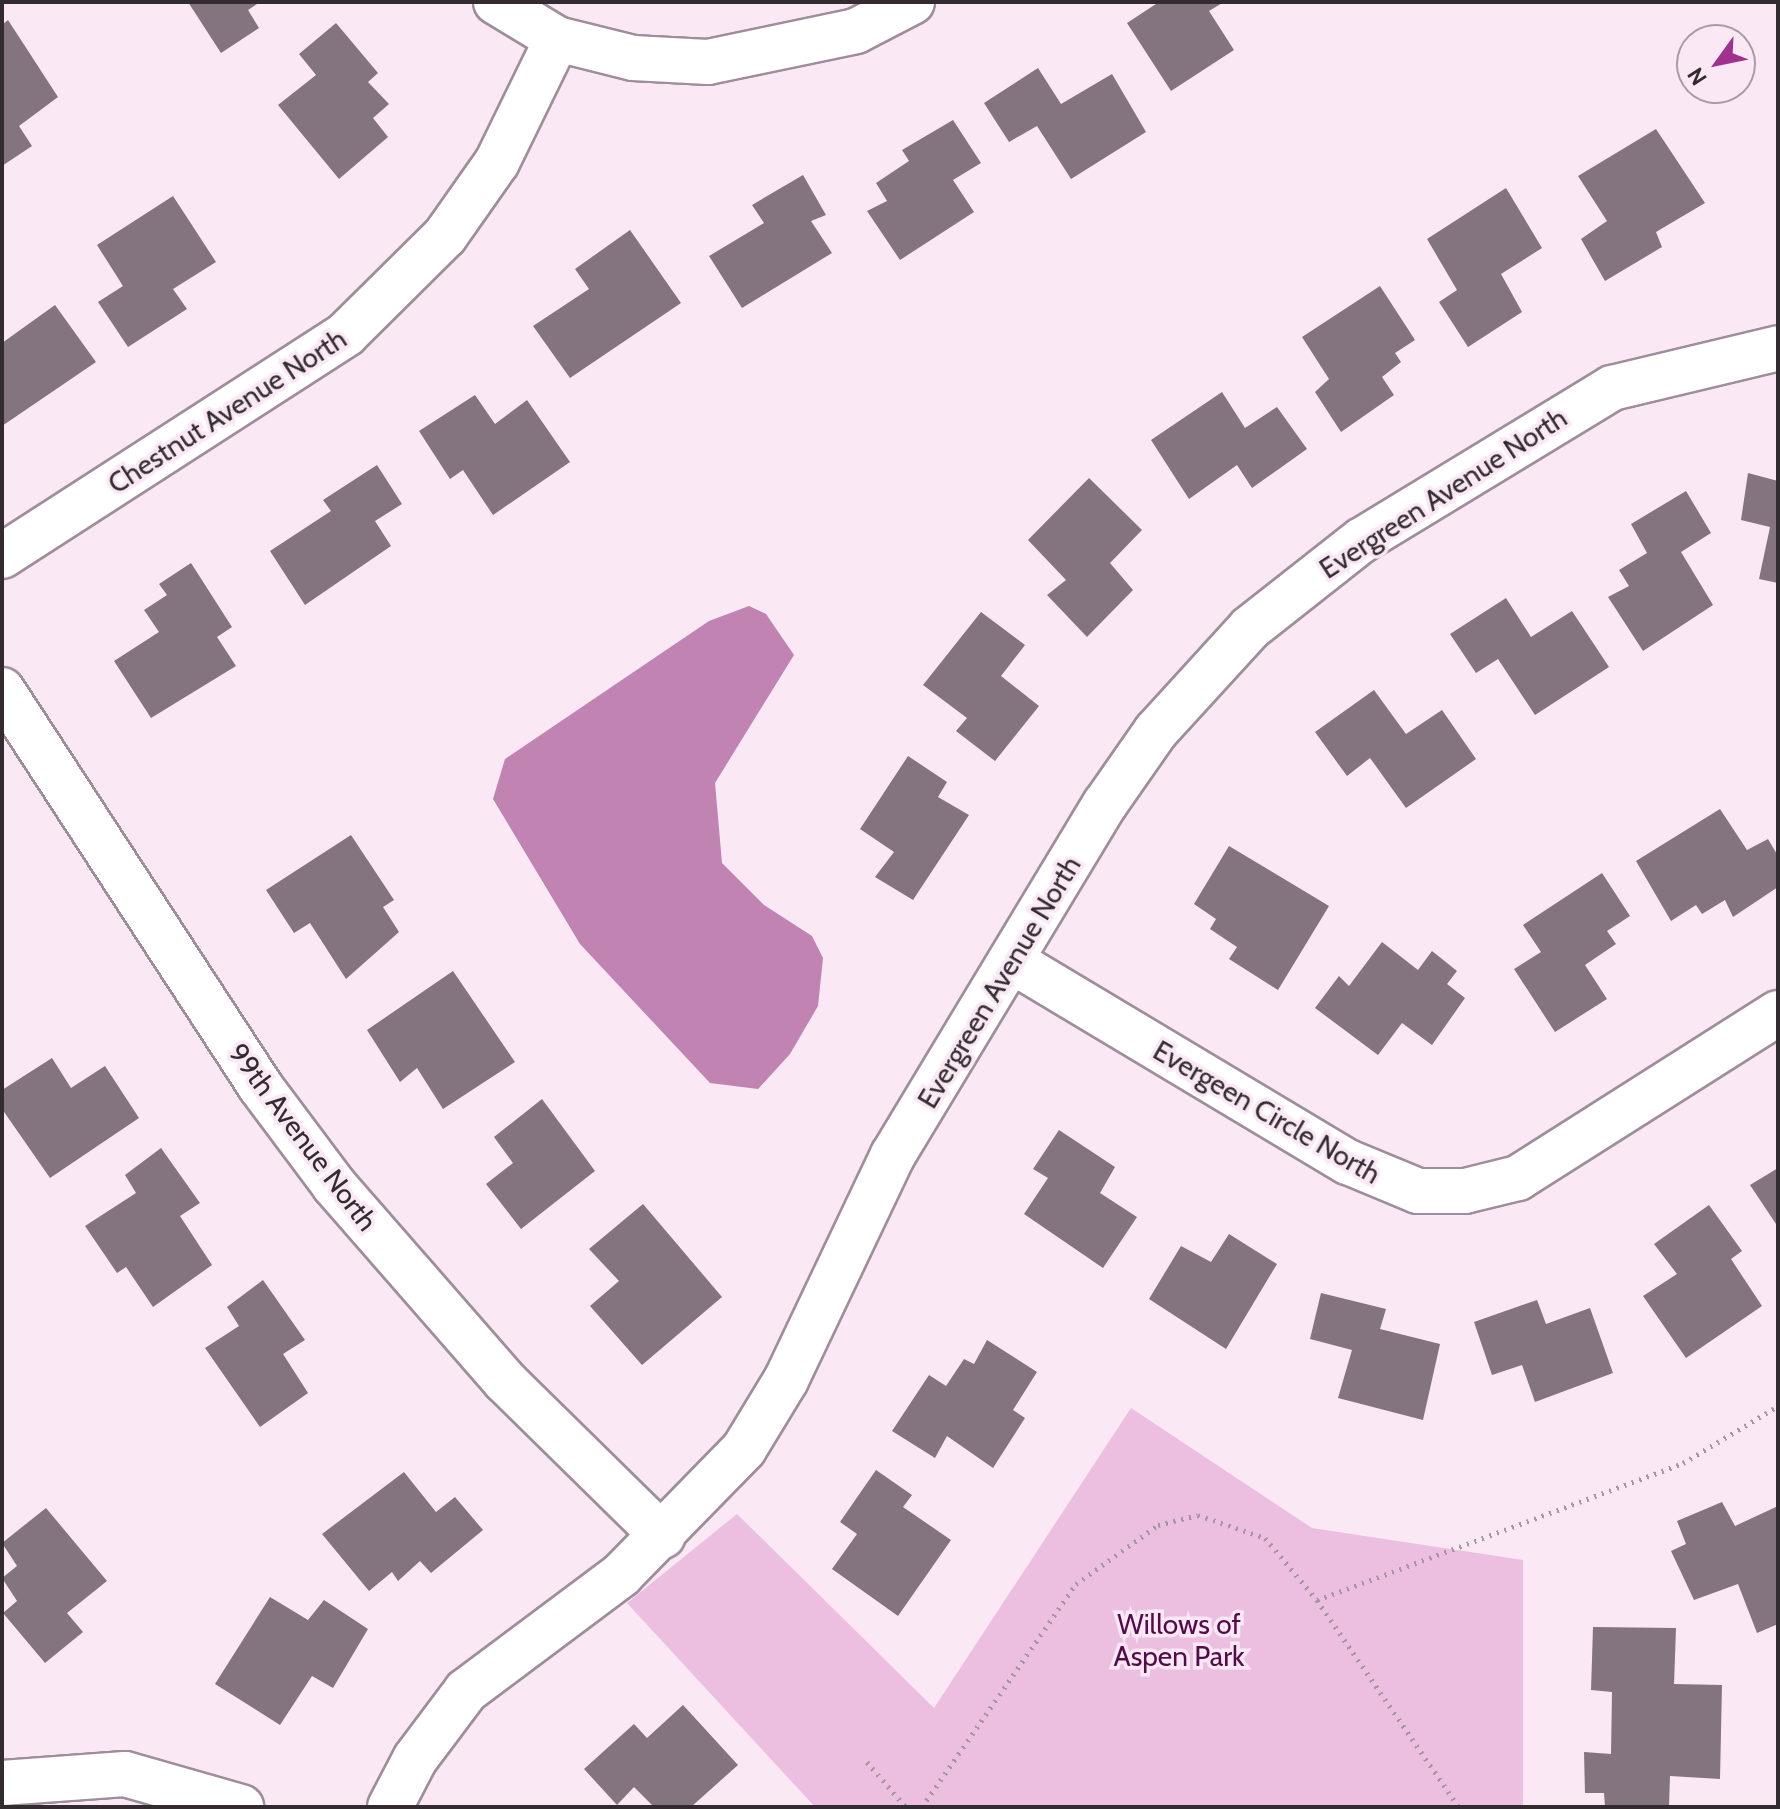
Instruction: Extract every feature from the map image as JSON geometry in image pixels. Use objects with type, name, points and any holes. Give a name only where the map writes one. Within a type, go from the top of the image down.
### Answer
[{"type":"street","points":[[496,2],[557,39],[633,58],[708,62],[856,31],[912,2]]},
{"type":"street","name":"Chestnut Avenue North","points":[[2,556],[346,334],[445,236],[497,162],[557,39]]},
{"type":"street","name":"Evergreen Avenue North","points":[[390,1807],[466,1691],[663,1536],[744,1449],[786,1380],[893,1155],[1015,963],[1105,804],[1156,731],[1250,628],[1304,583],[1612,388],[1778,348]]},
{"type":"street","name":"99th Avenue North","points":[[2,690],[260,1086],[334,1185],[505,1381],[663,1536]]},
{"type":"street","name":"Evergeen Circle North","points":[[1015,963],[1348,1162],[1418,1191],[1465,1191],[1518,1178],[1778,1013]]},
{"type":"street","points":[[2,1783],[125,1774],[241,1807]]},
{"type":"path","points":[[1317,1600],[1671,1469],[1778,1406]]},
{"type":"path","points":[[922,1807],[1076,1584],[1158,1525],[1198,1515],[1232,1522],[1265,1538],[1317,1600],[1459,1807]]},
{"type":"path","points":[[867,1762],[906,1807]]},
{"type":"green space","name":"Willows of Aspen Park","points":[[1131,1408],[1312,1528],[1523,1560],[1523,1807],[815,1807],[627,1603],[737,1514],[934,1708]]},
{"type":"shaded area","points":[[749,606],[766,614],[794,655],[715,783],[722,863],[764,905],[812,936],[823,958],[818,1006],[790,1054],[758,1089],[710,1083],[580,944],[493,799],[505,759],[709,621]]},
{"type":"building","points":[[188,2],[260,2],[248,10],[259,28],[221,53]]},
{"type":"building","points":[[1159,2],[1224,2],[1209,11],[1234,50],[1171,91],[1127,23]]},
{"type":"building","points":[[8,20],[58,97],[19,126],[32,146],[2,166],[2,25]]},
{"type":"building","points":[[336,23],[378,73],[368,82],[389,104],[373,118],[388,137],[339,179],[278,105],[316,75],[299,54]]},
{"type":"building","points":[[1038,68],[1061,104],[1112,74],[1146,132],[1071,179],[1037,126],[1009,142],[984,103]]},
{"type":"building","points":[[953,120],[981,163],[953,180],[974,212],[900,260],[867,211],[887,201],[876,183],[909,161],[902,150]]},
{"type":"building","points":[[1656,129],[1705,203],[1656,232],[1662,247],[1605,281],[1581,239],[1607,221],[1578,176]]},
{"type":"building","points":[[803,175],[826,215],[811,221],[832,253],[742,308],[709,256],[764,223],[752,205]]},
{"type":"building","points":[[1506,188],[1542,248],[1501,274],[1522,312],[1468,347],[1439,302],[1457,290],[1427,239]]},
{"type":"building","points":[[173,196],[216,262],[173,289],[187,309],[128,347],[98,302],[123,286],[97,245]]},
{"type":"building","points":[[630,230],[681,303],[570,378],[533,326],[589,289],[575,269]]},
{"type":"building","points":[[1380,286],[1415,340],[1395,353],[1401,362],[1382,377],[1394,395],[1341,432],[1315,392],[1329,379],[1302,337]]},
{"type":"building","points":[[55,305],[96,362],[2,426],[2,343]]},
{"type":"building","points":[[1222,392],[1245,428],[1277,407],[1307,449],[1252,488],[1237,465],[1189,499],[1151,440]]},
{"type":"building","points":[[475,395],[495,424],[527,400],[570,462],[493,515],[463,470],[450,479],[419,431]]},
{"type":"building","points":[[377,465],[402,504],[375,521],[391,546],[305,605],[270,551],[331,511],[323,500]]},
{"type":"building","points":[[1748,473],[1778,481],[1778,583],[1759,579],[1770,527],[1741,520]]},
{"type":"building","points":[[1089,478],[1142,530],[1110,563],[1133,590],[1087,637],[1047,595],[1066,580],[1028,540]]},
{"type":"building","points":[[1686,491],[1711,533],[1681,552],[1713,605],[1643,651],[1608,597],[1629,586],[1619,570],[1647,553],[1631,524]]},
{"type":"building","points":[[191,563],[232,627],[217,637],[236,666],[151,718],[114,661],[159,632],[144,610],[167,595],[159,584]]},
{"type":"building","points":[[1506,598],[1531,637],[1572,611],[1609,667],[1535,715],[1498,659],[1476,673],[1450,634]]},
{"type":"building","points":[[981,612],[1025,645],[1001,676],[1039,706],[995,761],[956,731],[967,718],[923,685]]},
{"type":"building","points":[[1374,690],[1406,734],[1442,710],[1476,759],[1406,808],[1370,758],[1347,776],[1315,732]]},
{"type":"building","points":[[908,756],[947,782],[938,797],[969,815],[913,900],[875,877],[894,852],[860,829]]},
{"type":"building","points":[[1720,809],[1747,850],[1768,839],[1778,856],[1778,887],[1733,917],[1725,900],[1702,914],[1696,905],[1671,921],[1636,861]]},
{"type":"building","points":[[351,835],[394,900],[383,907],[399,932],[346,979],[310,923],[294,933],[266,890]]},
{"type":"building","points":[[1229,846],[1329,906],[1278,990],[1229,959],[1237,947],[1210,929],[1216,919],[1194,904]]},
{"type":"building","points":[[1602,873],[1630,916],[1607,931],[1616,944],[1585,965],[1607,999],[1555,1032],[1514,969],[1541,952],[1523,925]]},
{"type":"building","points":[[1382,942],[1418,970],[1432,951],[1457,971],[1447,984],[1465,998],[1432,1045],[1402,1023],[1378,1055],[1315,1008],[1339,976],[1349,986]]},
{"type":"building","points":[[453,971],[515,1062],[443,1109],[417,1068],[400,1082],[367,1030]]},
{"type":"building","points":[[52,1058],[71,1088],[105,1066],[139,1118],[50,1178],[2,1109],[2,1090]]},
{"type":"building","points":[[542,1099],[595,1171],[521,1229],[486,1184],[513,1163],[494,1137]]},
{"type":"building","points":[[1059,1130],[1115,1167],[1100,1193],[1137,1217],[1103,1268],[1024,1214],[1048,1178],[1033,1169]]},
{"type":"building","points":[[161,1148],[200,1203],[180,1216],[212,1265],[153,1307],[126,1267],[117,1273],[85,1226],[136,1193],[125,1175]]},
{"type":"building","points":[[1778,1168],[1778,1227],[1750,1185]]},
{"type":"building","points":[[643,1204],[722,1297],[642,1365],[590,1306],[619,1281],[589,1249]]},
{"type":"building","points":[[1709,1205],[1742,1251],[1731,1259],[1762,1306],[1686,1358],[1643,1296],[1677,1274],[1654,1244]]},
{"type":"building","points":[[1229,1234],[1277,1264],[1226,1349],[1149,1299],[1181,1246],[1211,1262]]},
{"type":"building","points":[[263,1280],[305,1340],[283,1354],[308,1393],[260,1427],[205,1348],[239,1326],[227,1307]]},
{"type":"building","points":[[1321,1293],[1386,1309],[1380,1329],[1440,1344],[1423,1420],[1338,1398],[1352,1350],[1310,1339]]},
{"type":"building","points":[[1537,1300],[1546,1324],[1590,1308],[1613,1373],[1535,1402],[1522,1365],[1492,1375],[1474,1322]]},
{"type":"building","points":[[987,1340],[1037,1372],[1013,1410],[1025,1418],[993,1468],[947,1436],[935,1458],[892,1431],[929,1375],[946,1386],[964,1359],[974,1364]]},
{"type":"building","points":[[876,1470],[912,1495],[903,1507],[951,1540],[898,1616],[832,1569],[857,1534],[840,1522]]},
{"type":"building","points":[[404,1472],[436,1512],[455,1497],[483,1530],[431,1573],[420,1561],[398,1581],[392,1572],[369,1591],[322,1534]]},
{"type":"building","points":[[1722,1502],[1735,1526],[1778,1506],[1778,1624],[1757,1633],[1738,1584],[1694,1600],[1671,1551],[1686,1544],[1677,1521]]},
{"type":"building","points":[[46,1508],[107,1581],[67,1613],[83,1632],[45,1663],[3,1613],[17,1601],[2,1578],[17,1566],[2,1543]]},
{"type":"building","points":[[270,1597],[308,1620],[324,1600],[368,1629],[333,1688],[312,1676],[280,1725],[215,1684]]},
{"type":"building","points":[[1593,1627],[1676,1628],[1674,1684],[1722,1685],[1720,1779],[1670,1776],[1669,1807],[1605,1807],[1604,1793],[1585,1793],[1584,1752],[1611,1754],[1612,1692],[1591,1690]]},
{"type":"building","points":[[683,1705],[738,1765],[691,1807],[654,1807],[634,1787],[617,1805],[584,1769],[634,1724],[647,1738]]}]
